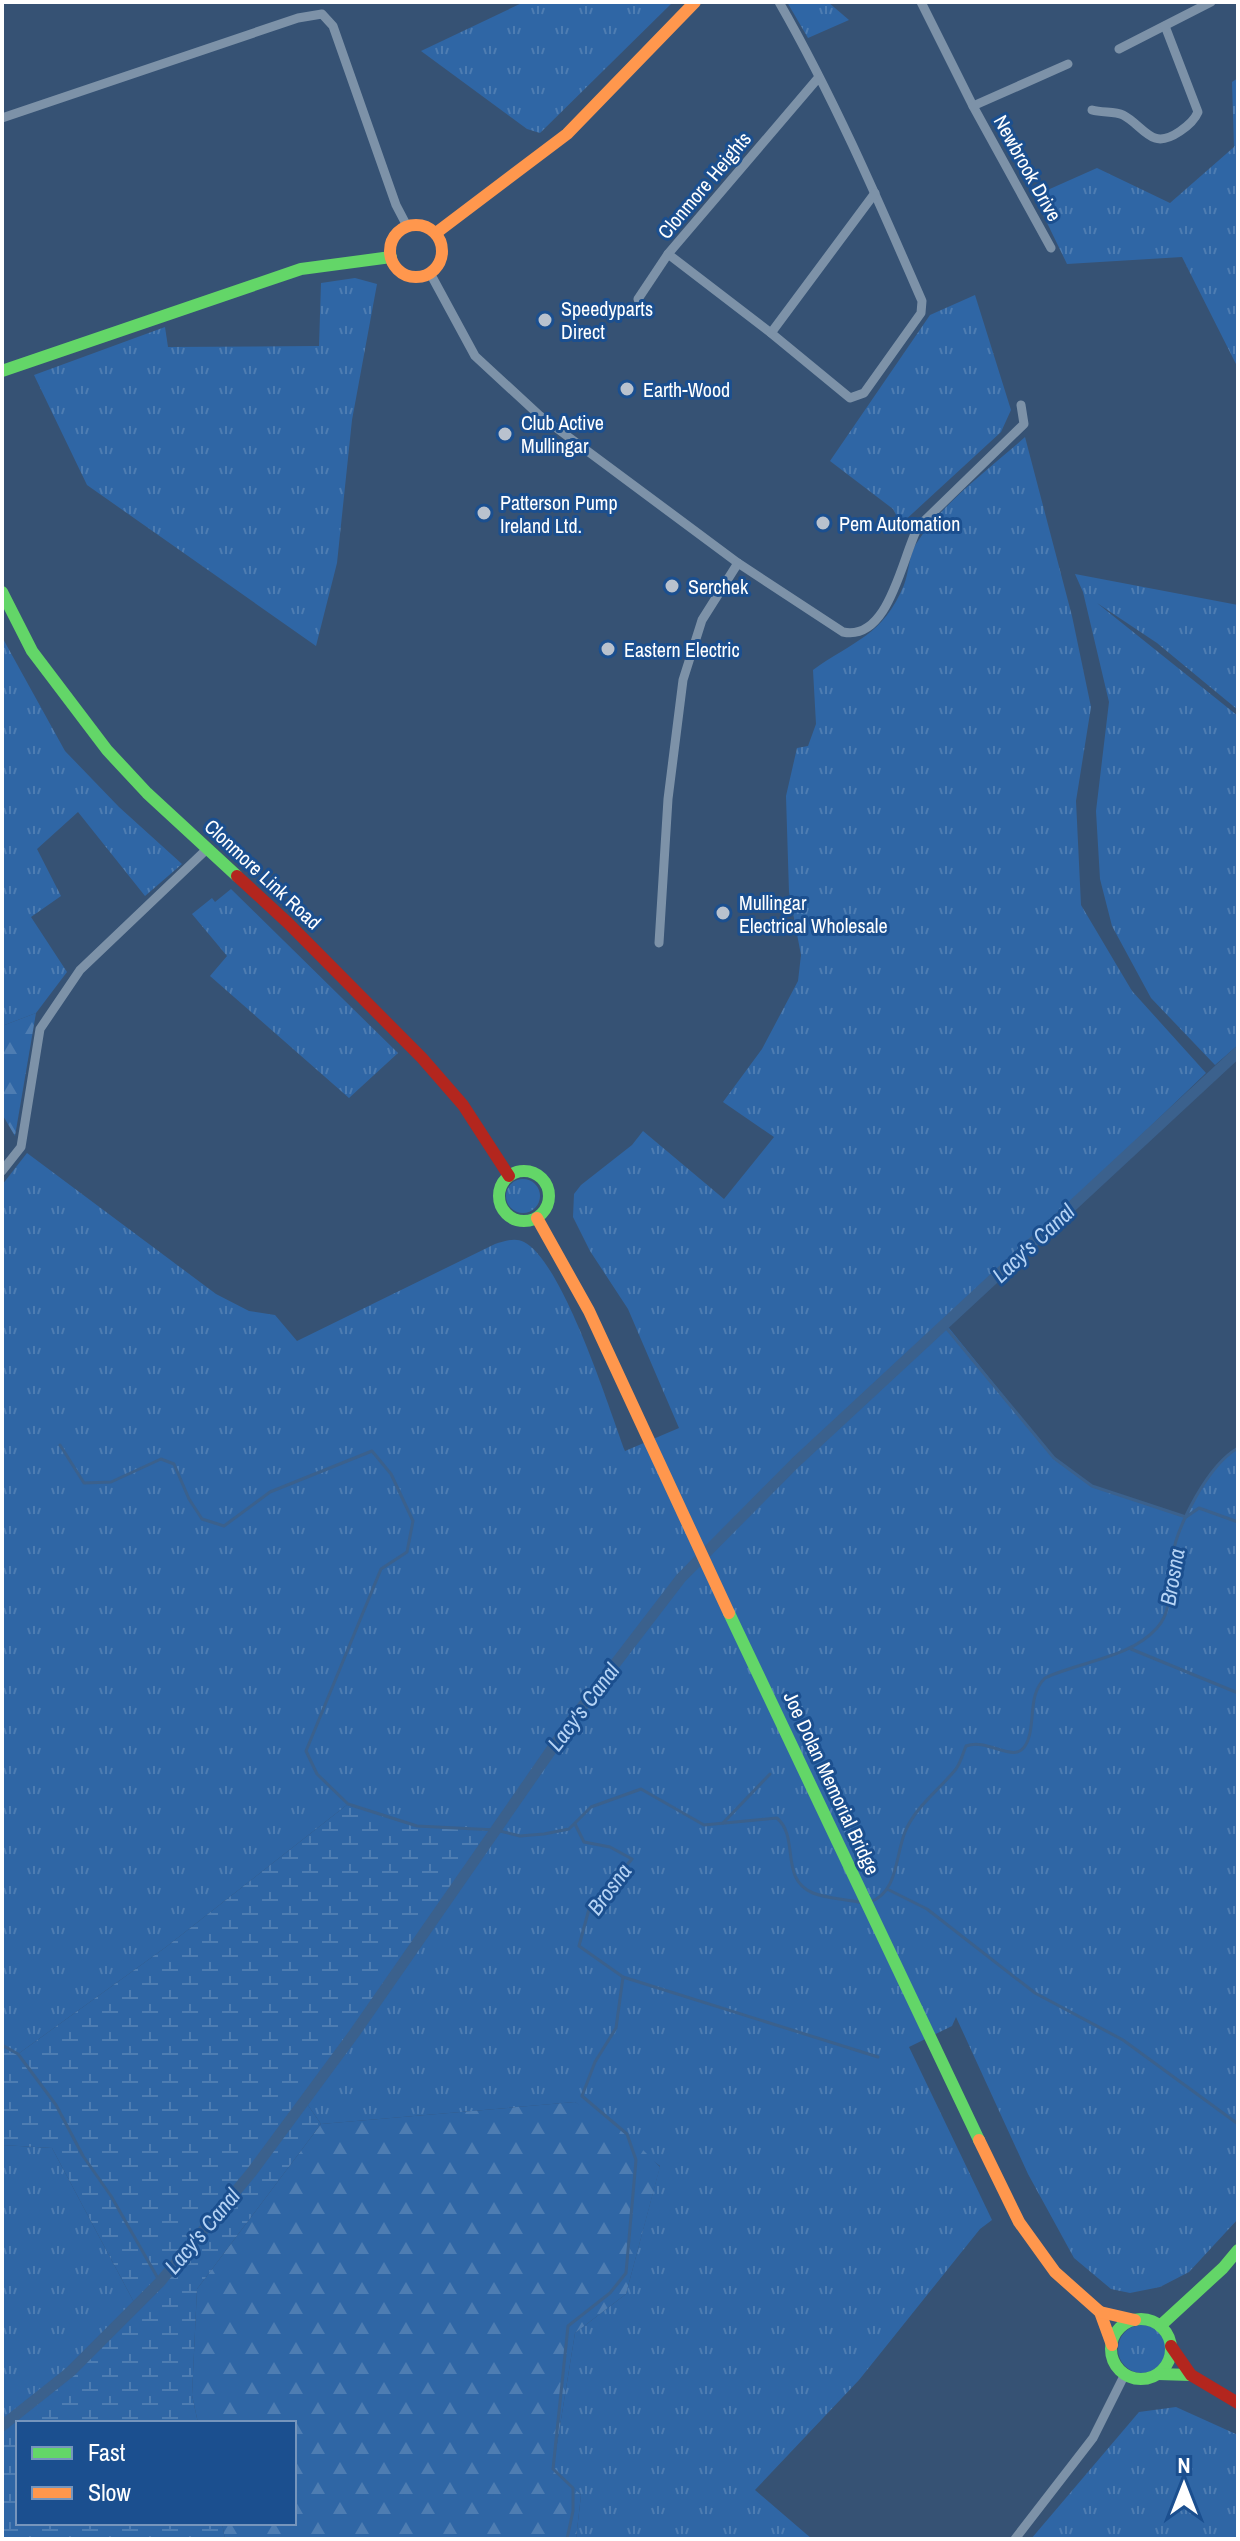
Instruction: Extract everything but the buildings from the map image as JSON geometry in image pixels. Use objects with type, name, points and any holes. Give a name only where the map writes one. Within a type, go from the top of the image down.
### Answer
[{"type":"main road","points":[[436,233],[567,134],[695,2]]},
{"type":"main road","points":[[422,225],[440,239],[443,254],[430,273],[414,277],[406,275],[399,271],[391,257],[391,242],[407,226],[422,225]]},
{"type":"main road","points":[[2,371],[301,269],[391,257]]},
{"type":"main road","name":"Clonmore Link Road","points":[[3,595],[32,651],[99,740],[147,793],[288,923],[422,1058],[463,1105],[509,1176]]},
{"type":"main road","points":[[524,1171],[544,1182],[549,1197],[537,1218],[523,1222],[503,1212],[498,1197],[503,1182],[509,1176],[524,1171]]},
{"type":"main road","name":"Joe Dolan Memorial Bridge","points":[[537,1218],[589,1311],[648,1443],[1019,2222],[1055,2272],[1100,2312]]},
{"type":"main road","points":[[1160,2326],[1223,2268],[1238,2250]]},
{"type":"main road","points":[[1100,2312],[1135,2320],[1144,2319],[1160,2326],[1191,2375],[1238,2403]]},
{"type":"main road","points":[[1100,2312],[1112,2345],[1114,2361],[1125,2374],[1141,2379],[1158,2374],[1191,2375]]},
{"type":"main road","points":[[1112,2345],[1119,2329],[1135,2320]]},
{"type":"main road","points":[[1158,2374],[1169,2361],[1171,2346]]},
{"type":"street","name":"Clonmore Heights","points":[[779,2],[819,77],[875,193],[922,301],[921,313],[864,393],[850,398],[668,254],[819,77]]},
{"type":"street","name":"Newbrook Drive","points":[[921,2],[973,106],[1051,248]]},
{"type":"street","points":[[1119,49],[1211,2]]},
{"type":"street","points":[[2,118],[298,18],[322,14],[333,26],[396,205],[407,226]]},
{"type":"street","points":[[1092,110],[1119,113],[1160,139],[1176,133],[1196,118],[1198,112],[1165,26]]},
{"type":"street","name":"Newbrook Drive","points":[[973,106],[1068,64]]},
{"type":"street","points":[[771,333],[875,193]]},
{"type":"street","points":[[638,299],[668,254]]},
{"type":"street","points":[[430,273],[475,356],[539,415],[738,563],[843,632],[854,634],[869,628],[885,609],[899,577],[907,547],[918,527],[1024,424],[1021,405]]},
{"type":"street","points":[[659,943],[668,799],[683,680],[702,620],[738,563]]},
{"type":"street","points":[[2,1171],[21,1147],[40,1029],[80,970],[207,849]]},
{"type":"street","points":[[1015,2539],[1093,2438],[1125,2374]]},
{"type":"green space","points":[[524,2],[673,2],[540,133],[527,129],[421,51]]},
{"type":"green space","points":[[787,2],[828,2],[849,20],[808,38]]},
{"type":"green space","points":[[1238,78],[1238,368],[1182,257],[1067,264],[1034,196],[1097,168],[1170,203],[1234,147],[1232,82]]},
{"type":"green space","points":[[355,278],[377,284],[352,420],[337,563],[316,646],[87,485],[34,375],[165,327],[168,347],[319,346],[321,283]]},
{"type":"green space","points":[[975,295],[1011,410],[1001,432],[901,524],[893,509],[830,461],[930,315]]},
{"type":"green space","points":[[1025,437],[1072,616],[1091,707],[1076,801],[1081,905],[1132,991],[1206,1073],[945,1323],[1054,1458],[1092,1486],[1186,1517],[1207,1478],[1221,1461],[1238,1448],[1238,2219],[1189,2272],[1160,2287],[1130,2293],[1111,2289],[1074,2258],[1028,2174],[956,2017],[952,2026],[909,2047],[992,2220],[980,2229],[859,2380],[755,2490],[812,2539],[576,2539],[581,2495],[553,2469],[575,2333],[626,2294],[660,2166],[575,2102],[321,2124],[305,2101],[496,1830],[417,1826],[348,1804],[166,1947],[18,2054],[2,2045],[2,1185],[27,1153],[216,1294],[249,1311],[275,1315],[297,1341],[495,1244],[510,1240],[524,1242],[539,1255],[569,1306],[625,1451],[679,1428],[628,1309],[590,1251],[573,1217],[574,1194],[632,1145],[643,1131],[724,1199],[774,1137],[723,1102],[762,1049],[798,981],[801,955],[789,892],[786,796],[797,748],[808,746],[816,724],[813,670],[877,627],[896,602],[914,548],[927,529],[967,487]]},
{"type":"green space","points":[[1075,574],[1238,605],[1238,710],[1157,643],[1097,603],[1238,716],[1238,1045],[1215,1065],[1151,998],[1112,926],[1100,879],[1096,811],[1109,702],[1083,592]]},
{"type":"green space","points":[[2,637],[65,751],[119,807],[182,864],[145,896],[78,812],[37,849],[61,896],[31,917],[67,972],[36,1013],[2,1026]]},
{"type":"green space","points":[[231,889],[398,1053],[349,1098],[210,976],[227,956],[192,914],[212,898],[215,902]]},
{"type":"green space","points":[[36,1013],[15,1136],[2,1114],[2,1026]]},
{"type":"green space","points":[[523,1179],[535,1184],[540,1196],[535,1208],[523,1213],[511,1208],[506,1196],[511,1184]]},
{"type":"green space","points":[[348,1804],[417,1826],[496,1830],[305,2101],[321,2124],[197,2289],[192,2395],[198,2421],[16,2421],[16,2525],[222,2525],[225,2539],[2,2539],[2,2426],[70,2372],[136,2306],[52,2148],[2,2145],[2,2045],[18,2054],[166,1947]]},
{"type":"green space","points":[[575,2102],[627,2134],[660,2167],[626,2294],[575,2333],[553,2469],[581,2495],[576,2539],[225,2539],[222,2525],[296,2525],[296,2421],[198,2421],[192,2395],[197,2289],[321,2124]]},
{"type":"green space","points":[[2,2145],[52,2148],[136,2306],[2,2426]]},
{"type":"green space","points":[[1142,2325],[1159,2332],[1166,2349],[1159,2366],[1142,2373],[1125,2366],[1118,2349],[1125,2332]]},
{"type":"green space","points":[[1176,2407],[1238,2435],[1238,2539],[1031,2539],[1139,2412]]},
{"type":"waterway","name":"Lacy's Canal","points":[[2,2426],[70,2372],[160,2282],[251,2173],[356,2031],[572,1720],[681,1578],[796,1462],[1238,1052]]},
{"type":"waterway","points":[[943,1324],[1054,1458],[1092,1486],[1186,1517],[1199,1508],[1238,1522]]},
{"type":"waterway","points":[[60,1445],[84,1483],[111,1482],[161,1459],[174,1464],[189,1499],[202,1519],[224,1526],[270,1492],[372,1451],[391,1474],[413,1521],[407,1552],[381,1569],[306,1751],[317,1774],[348,1804],[417,1826],[496,1830],[520,1836],[569,1829],[591,1807],[641,1789],[704,1825],[777,1818],[788,1836],[793,1868],[803,1887],[819,1895],[863,1903]]},
{"type":"waterway","name":"Brosna","points":[[870,1902],[879,1897],[891,1882],[909,1823],[956,1769],[966,1746],[976,1744],[1004,1751],[1020,1751],[1026,1745],[1035,1697],[1045,1678],[1118,1653],[1146,1638],[1157,1628],[1166,1612],[1172,1557],[1188,1512],[1216,1468],[1238,1448]]},
{"type":"waterway","points":[[1131,1649],[1238,1693]]},
{"type":"waterway","points":[[723,1823],[770,1774]]},
{"type":"waterway","name":"Brosna","points":[[567,2539],[573,2511],[573,2488],[553,2469],[568,2326],[610,2293],[626,2273],[636,2160],[627,2134],[582,2096],[595,2062],[616,2028],[623,1977],[579,1946],[589,1909],[632,1859],[610,1847],[584,1842],[575,1824]]},
{"type":"waterway","points":[[887,1889],[927,1909],[1035,1993],[1123,2040],[1238,2124]]},
{"type":"waterway","points":[[623,1977],[878,2057]]},
{"type":"waterway","points":[[2,2045],[18,2054],[56,2105],[83,2156],[111,2196],[160,2282]]},
{"type":"traffic: fast","points":[[2,371],[301,269],[391,257]]},
{"type":"traffic: fast","points":[[2,592],[32,651],[107,750],[147,793],[237,876]]},
{"type":"traffic: fast","points":[[524,1171],[542,1178],[549,1196],[542,1214],[524,1221],[506,1214],[499,1196],[506,1178],[524,1171]]},
{"type":"traffic: fast","points":[[729,1613],[979,2140]]},
{"type":"traffic: fast","points":[[1160,2326],[1223,2268],[1238,2250]]},
{"type":"traffic: fast","points":[[1141,2319],[1162,2328],[1171,2349],[1162,2370],[1141,2379],[1120,2370],[1111,2349],[1120,2328],[1141,2319]]},
{"type":"traffic: fast","points":[[1158,2374],[1191,2375]]},
{"type":"traffic: slow","points":[[436,233],[567,134],[695,2]]},
{"type":"traffic: slow","points":[[416,225],[435,232],[442,251],[435,270],[416,277],[397,270],[390,251],[397,232],[416,225]]},
{"type":"traffic: slow","points":[[537,1218],[589,1311],[729,1613]]},
{"type":"traffic: slow","points":[[979,2140],[1019,2222],[1055,2272],[1100,2312],[1112,2345]]},
{"type":"traffic: slow","points":[[1100,2312],[1135,2320]]},
{"type":"traffic: jam","points":[[237,876],[422,1058],[463,1105],[509,1176]]},
{"type":"traffic: jam","points":[[1171,2346],[1191,2375],[1238,2403]]},
{"type":"place","name":"Speedyparts Direct","points":[[545,320]]},
{"type":"place","name":"Earth-Wood","points":[[627,389]]},
{"type":"place","name":"Club Active Mullingar","points":[[505,434]]},
{"type":"place","name":"Patterson Pump Ireland Ltd.","points":[[484,513]]},
{"type":"place","name":"Pem Automation","points":[[823,523]]},
{"type":"place","name":"Serchek","points":[[672,586]]},
{"type":"place","name":"Eastern Electric","points":[[608,649]]},
{"type":"place","name":"Mullingar Electrical Wholesale","points":[[723,913]]}]
